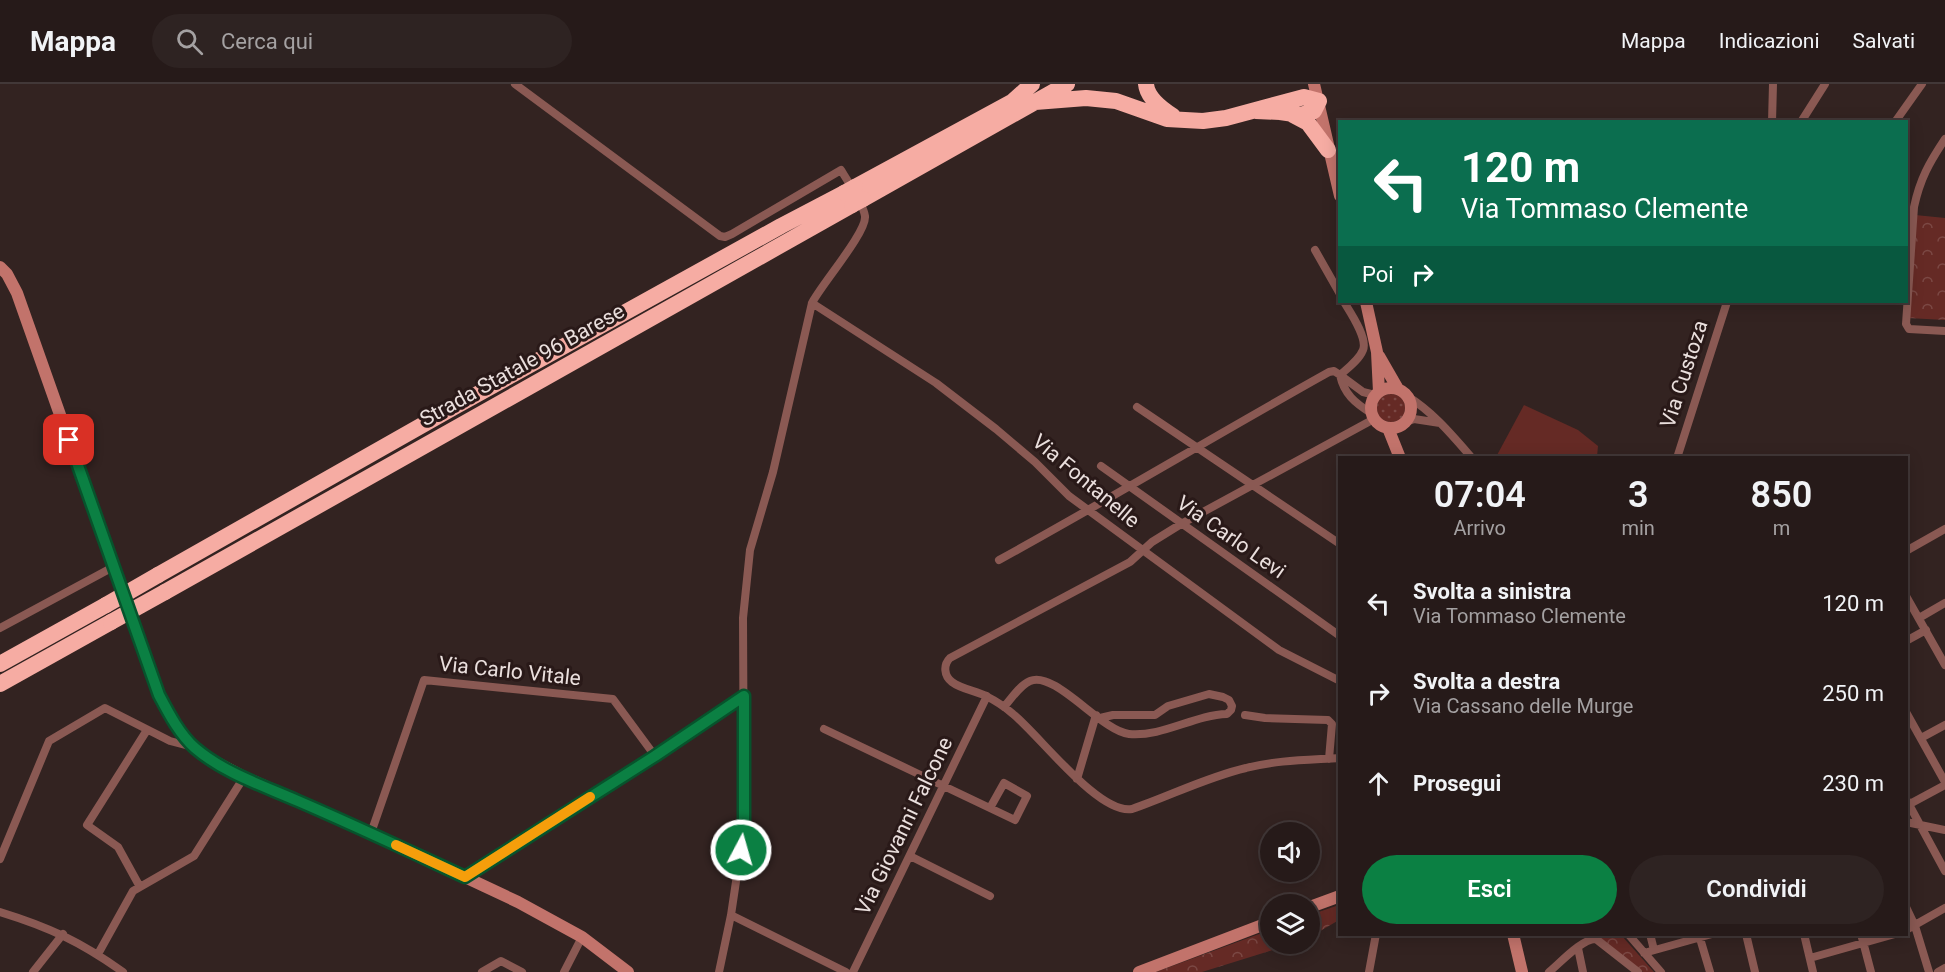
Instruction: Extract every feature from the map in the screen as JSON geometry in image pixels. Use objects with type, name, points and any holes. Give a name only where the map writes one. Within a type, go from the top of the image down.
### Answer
[{"type":"highway","points":[[1012,102],[1032,84]]},
{"type":"highway","name":"Strada Statale 96 Barese","points":[[0,684],[165,592],[854,196],[1043,84]]},
{"type":"highway","name":"Strada Statale 96 Barese","points":[[0,664],[456,406],[781,226],[854,196],[1066,84]]},
{"type":"highway","points":[[1146,84],[1146,90],[1159,107],[1178,120]]},
{"type":"highway","points":[[1284,109],[1294,84]]},
{"type":"highway","points":[[1035,102],[1086,98],[1116,101],[1178,120],[1226,118],[1256,111],[1284,109],[1304,96],[1318,101]]},
{"type":"highway","points":[[1284,109],[1308,123],[1328,150]]},
{"type":"street","points":[[515,84],[720,236],[725,237],[732,234],[841,170],[865,213],[865,221],[812,303],[773,472],[750,550],[742,618],[744,828],[731,915],[719,972]]},
{"type":"street","points":[[1314,84],[1338,188]]},
{"type":"street","points":[[1772,120],[1773,84]]},
{"type":"street","points":[[1802,120],[1825,84]]},
{"type":"street","points":[[1896,120],[1922,84]]},
{"type":"street","points":[[1908,295],[1914,207],[1927,167],[1945,139]]},
{"type":"street","points":[[1315,250],[1338,290]]},
{"type":"street","points":[[0,267],[7,274],[16,293],[159,695],[176,725],[194,747],[210,759],[244,777],[519,902],[582,937],[628,972]]},
{"type":"street","name":"Via Fontanelle","points":[[812,303],[906,363],[962,403],[1017,447],[1069,496],[1279,650],[1338,680]]},
{"type":"street","points":[[1340,375],[1357,360],[1364,345],[1359,328],[1345,303]]},
{"type":"street","points":[[1366,303],[1377,352],[1377,394],[1371,406],[1372,416]]},
{"type":"street","name":"Via Custoza","points":[[1678,456],[1727,303]]},
{"type":"street","points":[[1907,303],[1907,327],[1945,331]]},
{"type":"street","points":[[1377,352],[1410,401],[1411,412],[1405,424],[1399,456]]},
{"type":"street","points":[[999,560],[1090,511],[1195,447],[1329,372],[1334,371],[1363,392],[1377,394],[1391,388],[1403,392],[1442,424],[1470,456]]},
{"type":"street","points":[[1340,375],[1342,386],[1352,400],[1382,427],[1388,429],[1405,424],[1414,418],[1442,424]]},
{"type":"street","points":[[1137,407],[1338,543]]},
{"type":"street","points":[[1338,758],[1246,768],[1126,810],[1102,800],[1077,779],[1030,728],[1004,707],[987,696],[952,682],[946,673],[947,661],[1130,562],[1142,550],[1181,524],[1372,416]]},
{"type":"street","points":[[1388,429],[1399,456]]},
{"type":"street","name":"Via Carlo Levi","points":[[1101,466],[1338,635]]},
{"type":"street","points":[[1908,550],[1945,529]]},
{"type":"street","points":[[0,628],[115,566]]},
{"type":"street","points":[[1908,599],[1945,665]]},
{"type":"street","points":[[1919,618],[1945,603]]},
{"type":"street","points":[[1908,640],[1926,630]]},
{"type":"street","points":[[1004,707],[1029,681],[1038,679],[1063,691],[1117,730],[1132,734],[1151,733],[1229,710],[1265,718],[1328,720],[1332,724],[1329,759]]},
{"type":"street","name":"Via Carlo Vitale","points":[[371,833],[424,680],[613,699],[655,756]]},
{"type":"street","points":[[1098,716],[1155,716],[1168,706],[1209,694],[1228,700],[1229,710]]},
{"type":"street","points":[[465,877],[655,756],[744,696]]},
{"type":"street","name":"Via Giovanni Falcone","points":[[853,972],[987,696]]},
{"type":"street","points":[[0,859],[50,741],[105,708],[170,741],[194,747]]},
{"type":"street","points":[[1908,715],[1945,784],[1908,802]]},
{"type":"street","points":[[1077,779],[1098,716]]},
{"type":"street","points":[[1921,738],[1945,725]]},
{"type":"street","points":[[824,729],[1015,820],[1028,796],[1004,783],[990,808]]},
{"type":"street","points":[[140,887],[118,847],[87,825],[147,730]]},
{"type":"street","points":[[98,954],[133,891],[194,856],[244,777]]},
{"type":"street","points":[[1908,805],[1945,871]]},
{"type":"street","points":[[1908,822],[1945,830]]},
{"type":"street","points":[[910,856],[990,896]]},
{"type":"street","points":[[1320,904],[1338,897]]},
{"type":"street","points":[[1929,972],[1911,928],[1945,908]]},
{"type":"street","points":[[0,912],[63,934],[98,954],[123,972]]},
{"type":"street","points":[[731,915],[846,972]]},
{"type":"street","points":[[1139,972],[1260,926]]},
{"type":"street","points":[[33,972],[63,934]]},
{"type":"street","points":[[1369,972],[1376,936]]},
{"type":"street","points":[[1513,936],[1522,972]]},
{"type":"street","points":[[1630,936],[1660,972]]},
{"type":"street","points":[[1650,936],[1654,950]]},
{"type":"street","points":[[1644,952],[1699,936],[1710,972]]},
{"type":"street","points":[[1746,936],[1755,972]]},
{"type":"street","points":[[1804,936],[1813,972]]},
{"type":"street","points":[[1862,936],[1871,972]]},
{"type":"street","points":[[1810,958],[1889,936]]},
{"type":"street","points":[[564,972],[582,937]]},
{"type":"street","points":[[1549,972],[1592,938],[1638,972]]},
{"type":"street","points":[[1578,948],[1583,972]]},
{"type":"street","points":[[482,972],[501,961],[522,972]]},
{"type":"street","points":[[1938,972],[1945,968]]},
{"type":"green space","points":[[1915,215],[1945,218],[1945,320],[1908,318]]},
{"type":"green space","points":[[1391,394],[1401,398],[1405,408],[1401,418],[1391,422],[1381,418],[1377,408],[1381,398]]},
{"type":"green space","points":[[1524,405],[1578,430],[1598,446],[1597,456],[1497,456]]},
{"type":"green space","points":[[1338,905],[1338,921],[1320,931],[1320,912]]},
{"type":"green space","points":[[1260,934],[1260,954],[1202,972],[1156,972]]},
{"type":"green space","points":[[1598,936],[1622,936],[1654,972],[1643,972]]},
{"type":"slow traffic","points":[[396,845],[465,877],[590,797]]},
{"type":"route","points":[[69,440],[159,695],[176,725],[194,747],[210,759],[244,777],[465,877],[655,756],[744,696],[744,828],[741,850]]}]
